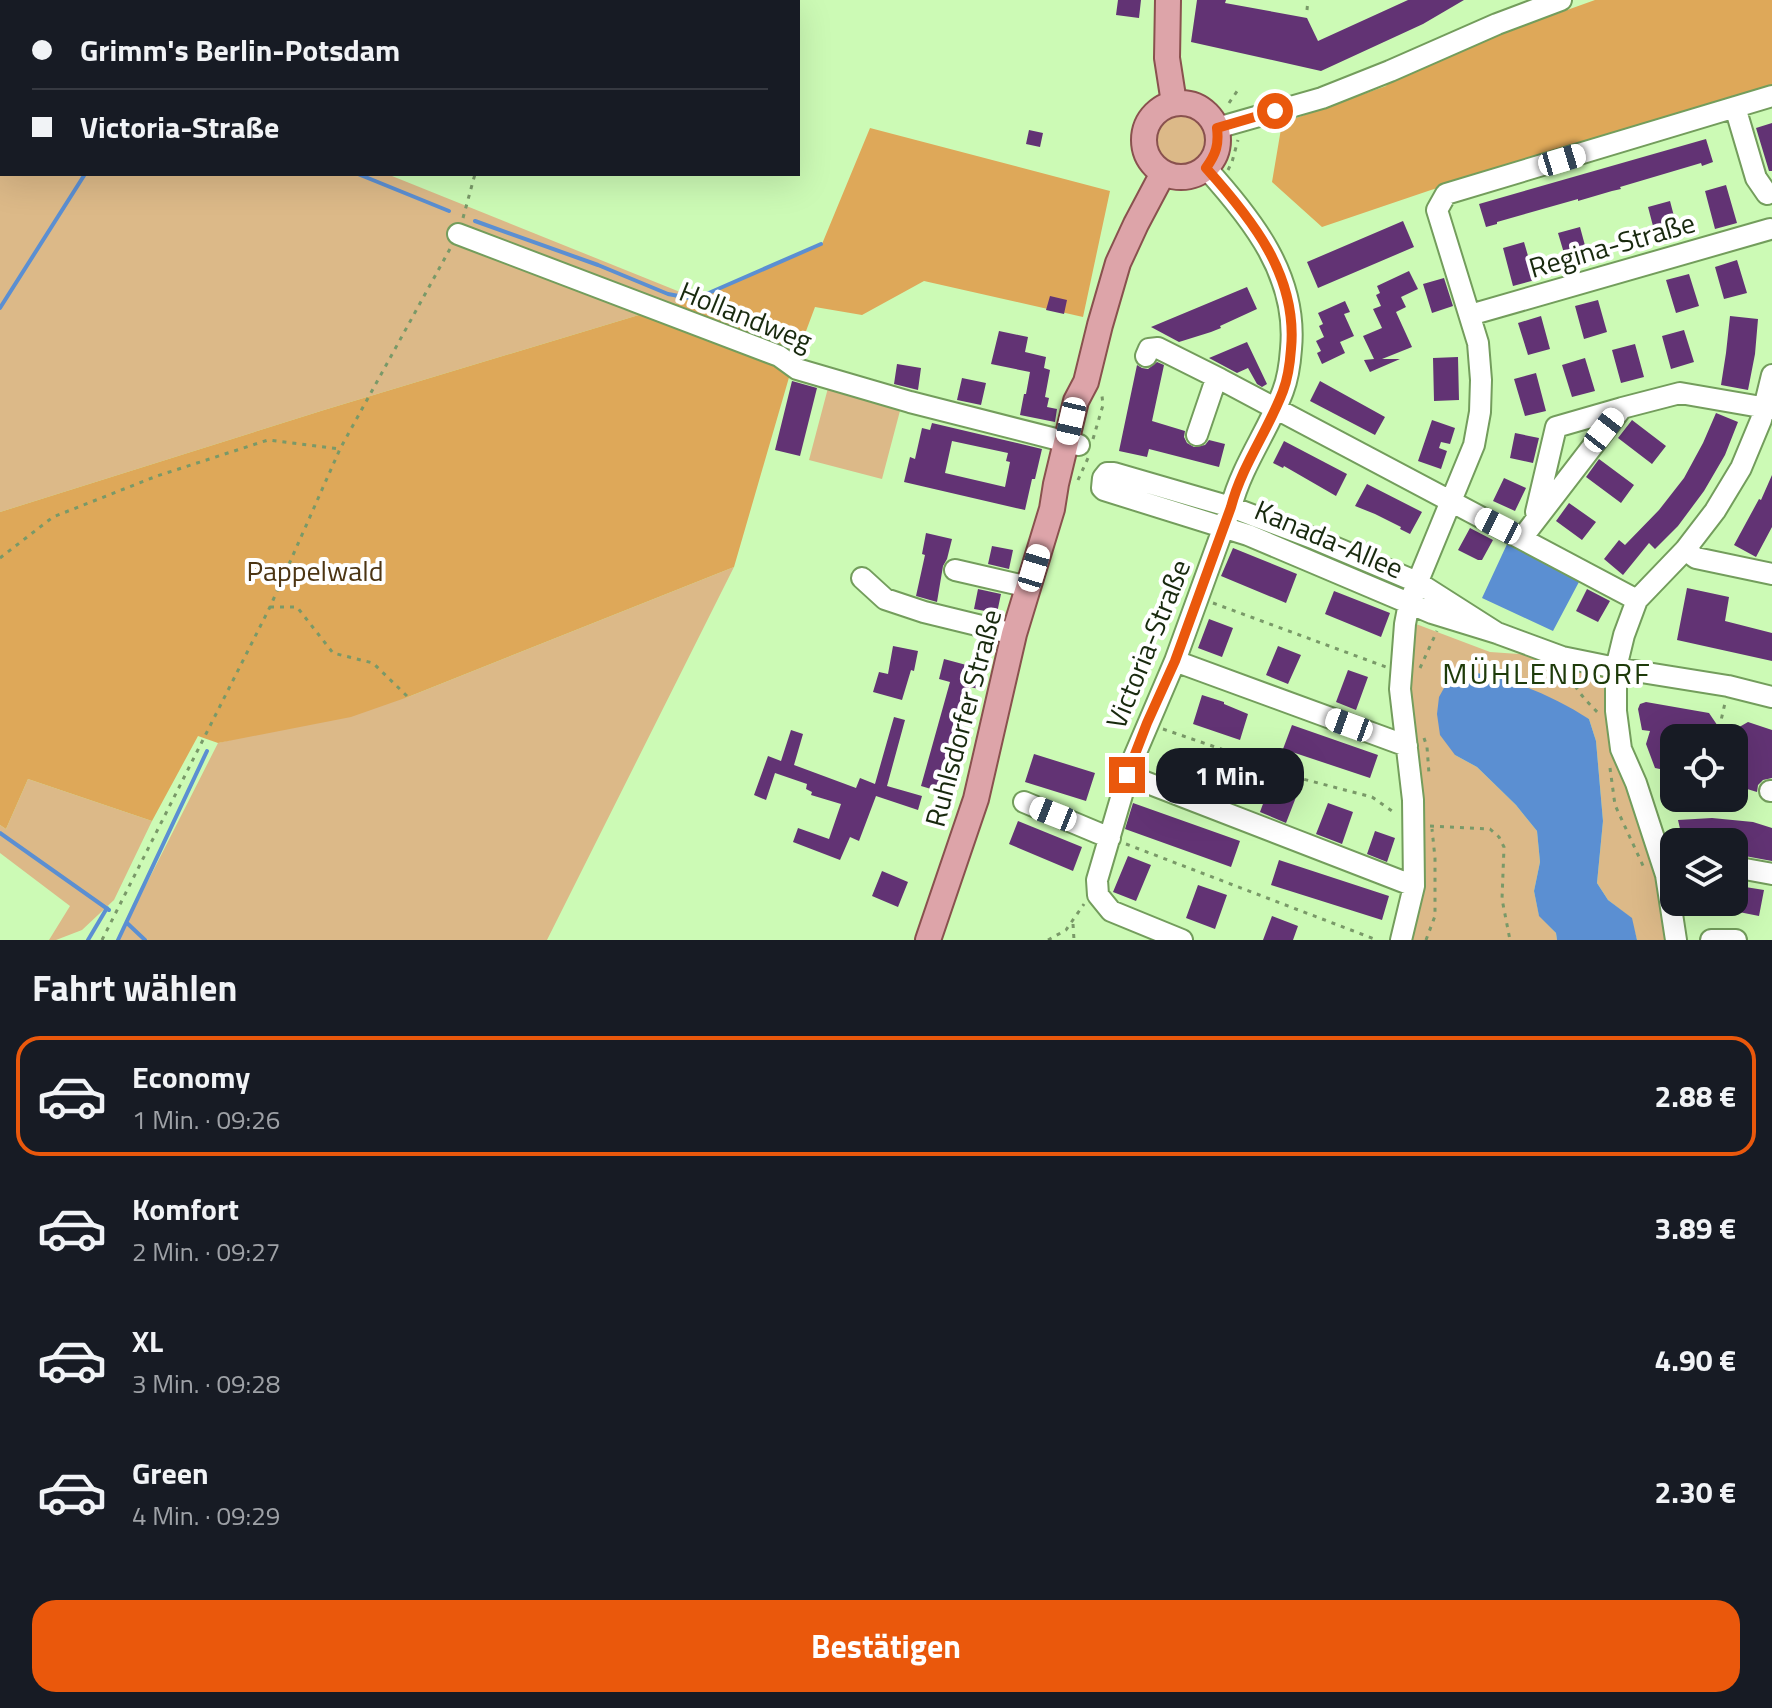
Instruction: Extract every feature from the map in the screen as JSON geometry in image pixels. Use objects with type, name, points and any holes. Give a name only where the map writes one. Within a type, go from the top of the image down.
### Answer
[{"type":"main road","points":[[1168,0],[1167,58],[1174,103]]},
{"type":"main road","points":[[1185,102],[1205,110],[1227,132],[1218,142],[1215,156],[1217,169],[1185,177],[1163,173],[1156,168],[1146,154],[1143,138],[1153,115],[1166,105],[1185,102]]},
{"type":"main road","name":"Ruhlsdorfer Straße","points":[[928,940],[976,799],[1014,634],[1052,509],[1056,484],[1079,446],[1076,401],[1086,382],[1118,263],[1163,173]]},
{"type":"street","points":[[1227,132],[1322,98],[1561,0]]},
{"type":"street","points":[[1401,940],[1414,886],[1415,741],[1400,689],[1410,668],[1405,624],[1417,582],[1474,445],[1480,412],[1478,343],[1437,210],[1446,194],[1772,96]]},
{"type":"street","points":[[1735,107],[1756,178],[1770,192],[1764,204],[1771,235]]},
{"type":"street","name":"Victoria-Straße","points":[[1098,895],[1097,880],[1127,775],[1175,661],[1237,485],[1276,409],[1289,367],[1292,321],[1283,279],[1269,250],[1217,169]]},
{"type":"street","name":"Hollandweg","points":[[458,234],[779,356],[797,369],[1079,446]]},
{"type":"street","name":"Regina-Straße","points":[[1470,315],[1771,235]]},
{"type":"street","points":[[1146,356],[1149,349],[1158,348],[1637,600]]},
{"type":"street","points":[[1660,865],[1636,783],[1621,749],[1616,711],[1616,668],[1637,600],[1685,550],[1715,511],[1741,468],[1769,408],[1772,375]]},
{"type":"street","points":[[1197,435],[1214,385],[1220,379]]},
{"type":"street","points":[[1535,520],[1556,427],[1680,393],[1769,408]]},
{"type":"street","points":[[1522,538],[1622,408]]},
{"type":"street","name":"Kanada-Allee","points":[[1497,633],[1417,582],[1315,539],[1227,517],[1109,492],[1102,488],[1103,478],[1105,474],[1114,473],[1227,517],[1432,613],[1562,657],[1728,686],[1772,697]]},
{"type":"street","points":[[1685,550],[1696,558],[1772,574]]},
{"type":"street","points":[[955,570],[1029,587]]},
{"type":"street","points":[[862,578],[885,599],[1014,634]]},
{"type":"street","points":[[1175,661],[1415,741]]},
{"type":"street","points":[[1127,775],[1414,886]]},
{"type":"street","points":[[1024,802],[1110,838]]},
{"type":"street","points":[[1748,870],[1772,874]]},
{"type":"street","points":[[1098,895],[1111,911],[1182,940]]},
{"type":"street","points":[[1671,916],[1676,940]]},
{"type":"street","points":[[1711,940],[1736,940]]},
{"type":"path","points":[[1307,10],[1308,0]]},
{"type":"path","points":[[1229,103],[1240,87]]},
{"type":"path","points":[[1217,169],[1235,154],[1227,132]]},
{"type":"path","points":[[102,940],[270,607],[340,449],[458,234],[474,176]]},
{"type":"path","points":[[1079,446],[1103,405]]},
{"type":"path","points":[[0,558],[53,517],[171,471],[268,440],[340,449]]},
{"type":"path","points":[[1199,597],[1383,667],[1410,668],[1438,631],[1432,613]]},
{"type":"path","points":[[270,607],[297,607],[333,653],[373,663],[408,697]]},
{"type":"path","points":[[1574,659],[1571,679],[1581,697],[1604,720]]},
{"type":"path","points":[[1720,724],[1728,686]]},
{"type":"path","points":[[1178,735],[1299,778],[1372,797],[1413,826]]},
{"type":"path","points":[[1415,741],[1427,747],[1429,777]]},
{"type":"path","points":[[1609,764],[1615,805],[1660,871]]},
{"type":"path","points":[[1426,940],[1435,916],[1432,826],[1490,829],[1499,837],[1504,847],[1502,899],[1510,940]]},
{"type":"path","points":[[1110,838],[1377,940]]},
{"type":"path","points":[[1048,940],[1066,930],[1085,901],[1098,895]]},
{"type":"path","points":[[1073,921],[1074,940]]},
{"type":"shaded area","points":[[1182,111],[1202,119],[1210,139],[1202,159],[1182,167],[1162,159],[1154,139],[1162,119]]},
{"type":"shaded area","points":[[0,176],[392,176],[695,298],[324,410],[0,512]]},
{"type":"shaded area","points":[[828,388],[901,407],[882,479],[809,460]]},
{"type":"shaded area","points":[[734,567],[547,940],[118,940],[218,743],[408,697]]},
{"type":"shaded area","points":[[1416,624],[1490,652],[1562,657],[1616,668],[1616,710],[1660,879],[1660,916],[1670,916],[1676,940],[1637,940],[1631,918],[1608,900],[1597,883],[1603,821],[1596,741],[1589,719],[1512,684],[1464,671],[1455,755],[1477,767],[1516,805],[1537,831],[1540,862],[1534,891],[1539,915],[1556,933],[1557,940],[1401,940],[1414,886],[1403,652]]},
{"type":"shaded area","points":[[28,779],[152,821],[114,900],[82,930],[56,940],[49,940],[70,906],[0,853],[0,825],[6,829]]},
{"type":"green space","points":[[1595,0],[1772,0],[1772,87],[1431,190],[1322,227],[1272,182],[1282,123],[1386,86],[1391,78]]},
{"type":"green space","name":"Pappelwald","points":[[870,128],[1110,191],[1083,317],[924,281],[862,315],[815,307],[790,374],[734,567],[351,717],[218,743],[198,736],[152,821],[28,779],[6,829],[0,825],[0,512],[695,298],[822,244]]},
{"type":"water","points":[[1508,542],[1580,580],[1553,631],[1482,598]]},
{"type":"water","points":[[1464,671],[1497,677],[1529,688],[1589,719],[1596,741],[1603,821],[1597,883],[1608,900],[1632,918],[1637,940],[1557,940],[1556,933],[1539,916],[1534,891],[1540,862],[1537,831],[1516,805],[1477,767],[1455,755],[1440,735],[1437,714],[1439,697],[1449,679]]},
{"type":"building","points":[[1118,0],[1141,0],[1139,18],[1116,15]]},
{"type":"building","points":[[1197,0],[1226,0],[1225,3],[1307,18],[1318,41],[1408,0],[1464,0],[1423,24],[1321,71],[1191,42]]},
{"type":"building","points":[[1772,123],[1772,171],[1769,171],[1756,128]]},
{"type":"building","points":[[1029,130],[1043,133],[1040,147],[1026,144]]},
{"type":"building","points":[[1706,139],[1713,162],[1486,227],[1479,204]]},
{"type":"building","points":[[1726,185],[1737,223],[1715,229],[1705,191]]},
{"type":"building","points":[[1670,201],[1680,239],[1658,245],[1648,207]]},
{"type":"building","points":[[1403,221],[1414,247],[1318,288],[1307,262]]},
{"type":"building","points":[[1580,227],[1590,264],[1569,270],[1558,233]]},
{"type":"building","points":[[1524,242],[1535,280],[1513,286],[1503,248]]},
{"type":"building","points":[[1737,260],[1747,293],[1724,299],[1715,267]]},
{"type":"building","points":[[1409,271],[1418,289],[1401,297],[1406,307],[1396,312],[1412,347],[1382,359],[1400,359],[1370,372],[1364,360],[1374,359],[1363,336],[1382,328],[1373,309],[1381,306],[1376,295],[1380,293],[1377,286]]},
{"type":"building","points":[[1689,274],[1699,306],[1676,313],[1666,280]]},
{"type":"building","points":[[1444,278],[1453,306],[1432,313],[1423,284]]},
{"type":"building","points":[[1247,287],[1257,309],[1221,328],[1179,342],[1151,327]]},
{"type":"building","points":[[1050,296],[1067,300],[1064,314],[1046,310]]},
{"type":"building","points":[[1598,300],[1607,332],[1584,339],[1575,306]]},
{"type":"building","points":[[1345,301],[1350,312],[1344,314],[1354,336],[1340,342],[1345,353],[1322,364],[1316,341],[1324,337],[1318,313]]},
{"type":"building","points":[[1541,316],[1550,349],[1528,355],[1518,323]]},
{"type":"building","points":[[1730,316],[1758,319],[1748,390],[1721,385]]},
{"type":"building","points":[[1684,330],[1694,362],[1671,369],[1662,336]]},
{"type":"building","points":[[999,331],[1028,337],[1025,352],[1046,357],[1044,368],[1050,370],[1045,397],[1049,398],[1047,407],[1057,409],[1055,422],[1020,415],[1030,372],[991,364]]},
{"type":"building","points":[[1247,342],[1267,384],[1262,387],[1248,368],[1237,373],[1209,358]]},
{"type":"building","points":[[1635,344],[1644,377],[1621,383],[1612,350]]},
{"type":"building","points":[[1458,357],[1459,400],[1434,401],[1433,358]]},
{"type":"building","points":[[1585,358],[1595,391],[1572,397],[1562,365]]},
{"type":"building","points":[[1157,362],[1164,365],[1152,421],[1185,431],[1187,443],[1194,447],[1205,445],[1209,440],[1225,444],[1219,467],[1149,449],[1147,457],[1119,451],[1137,365],[1148,369]]},
{"type":"building","points":[[897,364],[921,368],[918,390],[894,384]]},
{"type":"building","points":[[1536,373],[1546,411],[1525,416],[1514,379]]},
{"type":"building","points":[[962,378],[986,383],[981,405],[957,400]]},
{"type":"building","points":[[792,381],[817,388],[800,456],[775,450]]},
{"type":"building","points":[[1320,381],[1385,417],[1375,435],[1310,401]]},
{"type":"building","points":[[1716,413],[1738,422],[1725,455],[1678,526],[1655,549],[1649,543],[1623,575],[1604,559],[1619,540],[1625,545],[1684,478]]},
{"type":"building","points":[[1432,420],[1455,428],[1450,444],[1441,442],[1439,448],[1447,451],[1441,469],[1418,461]]},
{"type":"building","points":[[1632,420],[1666,446],[1652,464],[1618,438]]},
{"type":"building","points":[[932,423],[1042,449],[1025,510],[904,482],[910,457],[915,459],[922,428],[930,430]],"holes":[[[952,441],[1008,453],[1006,461],[1010,462],[1005,487],[945,473]]]},
{"type":"building","points":[[1515,433],[1539,438],[1533,463],[1510,458]]},
{"type":"building","points":[[1284,441],[1347,474],[1336,496],[1284,466],[1273,463]]},
{"type":"building","points":[[1599,459],[1634,485],[1621,503],[1586,477]]},
{"type":"building","points":[[1772,475],[1772,527],[1756,557],[1734,545]]},
{"type":"building","points":[[1504,478],[1526,488],[1515,511],[1493,501]]},
{"type":"building","points":[[1367,484],[1422,512],[1410,534],[1355,506]]},
{"type":"building","points":[[1569,503],[1596,522],[1582,540],[1556,521]]},
{"type":"building","points":[[1470,528],[1493,540],[1482,560],[1458,550]]},
{"type":"building","points":[[926,533],[952,539],[943,566],[937,602],[916,596],[925,555],[922,554]]},
{"type":"building","points":[[992,546],[1013,550],[1009,569],[988,564]]},
{"type":"building","points":[[1233,548],[1297,574],[1286,603],[1221,576]]},
{"type":"building","points":[[1687,588],[1729,597],[1725,621],[1772,633],[1772,661],[1677,640]]},
{"type":"building","points":[[978,589],[1001,594],[997,613],[974,609]]},
{"type":"building","points":[[1587,589],[1610,601],[1598,622],[1576,611]]},
{"type":"building","points":[[1334,591],[1390,613],[1381,637],[1325,614]]},
{"type":"building","points":[[1209,619],[1233,628],[1222,657],[1198,648]]},
{"type":"building","points":[[893,646],[918,651],[914,671],[911,670],[902,700],[873,692],[879,672],[888,674]]},
{"type":"building","points":[[1278,646],[1301,655],[1288,684],[1266,675]]},
{"type":"building","points":[[944,659],[985,670],[980,689],[969,687],[957,732],[964,735],[948,794],[921,786],[950,682],[939,679]]},
{"type":"building","points":[[1348,670],[1368,677],[1356,710],[1336,702]]},
{"type":"building","points":[[1202,695],[1248,714],[1240,740],[1193,724]]},
{"type":"building","points":[[1646,702],[1709,713],[1716,724],[1660,724],[1660,769],[1655,768],[1646,744],[1650,731],[1642,730],[1640,704]]},
{"type":"building","points":[[894,717],[905,720],[887,786],[922,796],[918,810],[876,796],[859,841],[850,837],[840,860],[793,842],[798,828],[829,839],[841,804],[811,795],[812,792],[806,789],[807,784],[775,773],[766,800],[754,795],[768,756],[781,761],[791,730],[803,734],[794,765],[856,788],[860,778],[875,784]]},
{"type":"building","points":[[1748,722],[1772,730],[1772,778],[1763,780],[1757,792],[1748,789],[1748,724],[1744,724]]},
{"type":"building","points":[[1292,725],[1378,755],[1370,778],[1283,749]]},
{"type":"building","points":[[1200,752],[1225,763],[1213,792],[1188,781]]},
{"type":"building","points":[[1034,754],[1095,773],[1086,801],[1025,782]]},
{"type":"building","points":[[1271,782],[1298,792],[1286,823],[1260,812]]},
{"type":"building","points":[[1133,803],[1240,841],[1231,867],[1125,829]]},
{"type":"building","points":[[1328,803],[1353,812],[1342,844],[1316,834]]},
{"type":"building","points":[[1712,818],[1753,822],[1772,828],[1772,861],[1748,857],[1748,828],[1680,828],[1678,820]]},
{"type":"building","points":[[1018,821],[1082,847],[1073,871],[1009,844]]},
{"type":"building","points":[[1375,831],[1395,838],[1387,862],[1367,854]]},
{"type":"building","points":[[1128,856],[1151,865],[1136,901],[1113,892]]},
{"type":"building","points":[[1279,860],[1389,896],[1382,920],[1271,885]]},
{"type":"building","points":[[882,871],[908,882],[898,907],[872,896]]},
{"type":"building","points":[[1198,885],[1227,895],[1215,929],[1186,918]]},
{"type":"building","points":[[1748,887],[1764,890],[1759,916],[1748,914]]},
{"type":"building","points":[[1272,916],[1298,926],[1293,940],[1263,940]]},
{"type":"waterway","points":[[0,308],[84,176]]},
{"type":"waterway","points":[[363,176],[449,211]]},
{"type":"waterway","points":[[475,221],[668,294],[695,299],[821,244]]},
{"type":"waterway","points":[[118,940],[207,751]]},
{"type":"waterway","points":[[0,833],[109,910]]},
{"type":"waterway","points":[[88,940],[107,908]]},
{"type":"waterway","points":[[127,923],[145,940]]},
{"type":"district","name":"MÜHLENDORF","points":[[1547,674]]},
{"type":"route","points":[[1127,775],[1175,661],[1237,485],[1285,388],[1292,321],[1283,279],[1250,220],[1206,168],[1215,156],[1217,128],[1275,111]]}]
